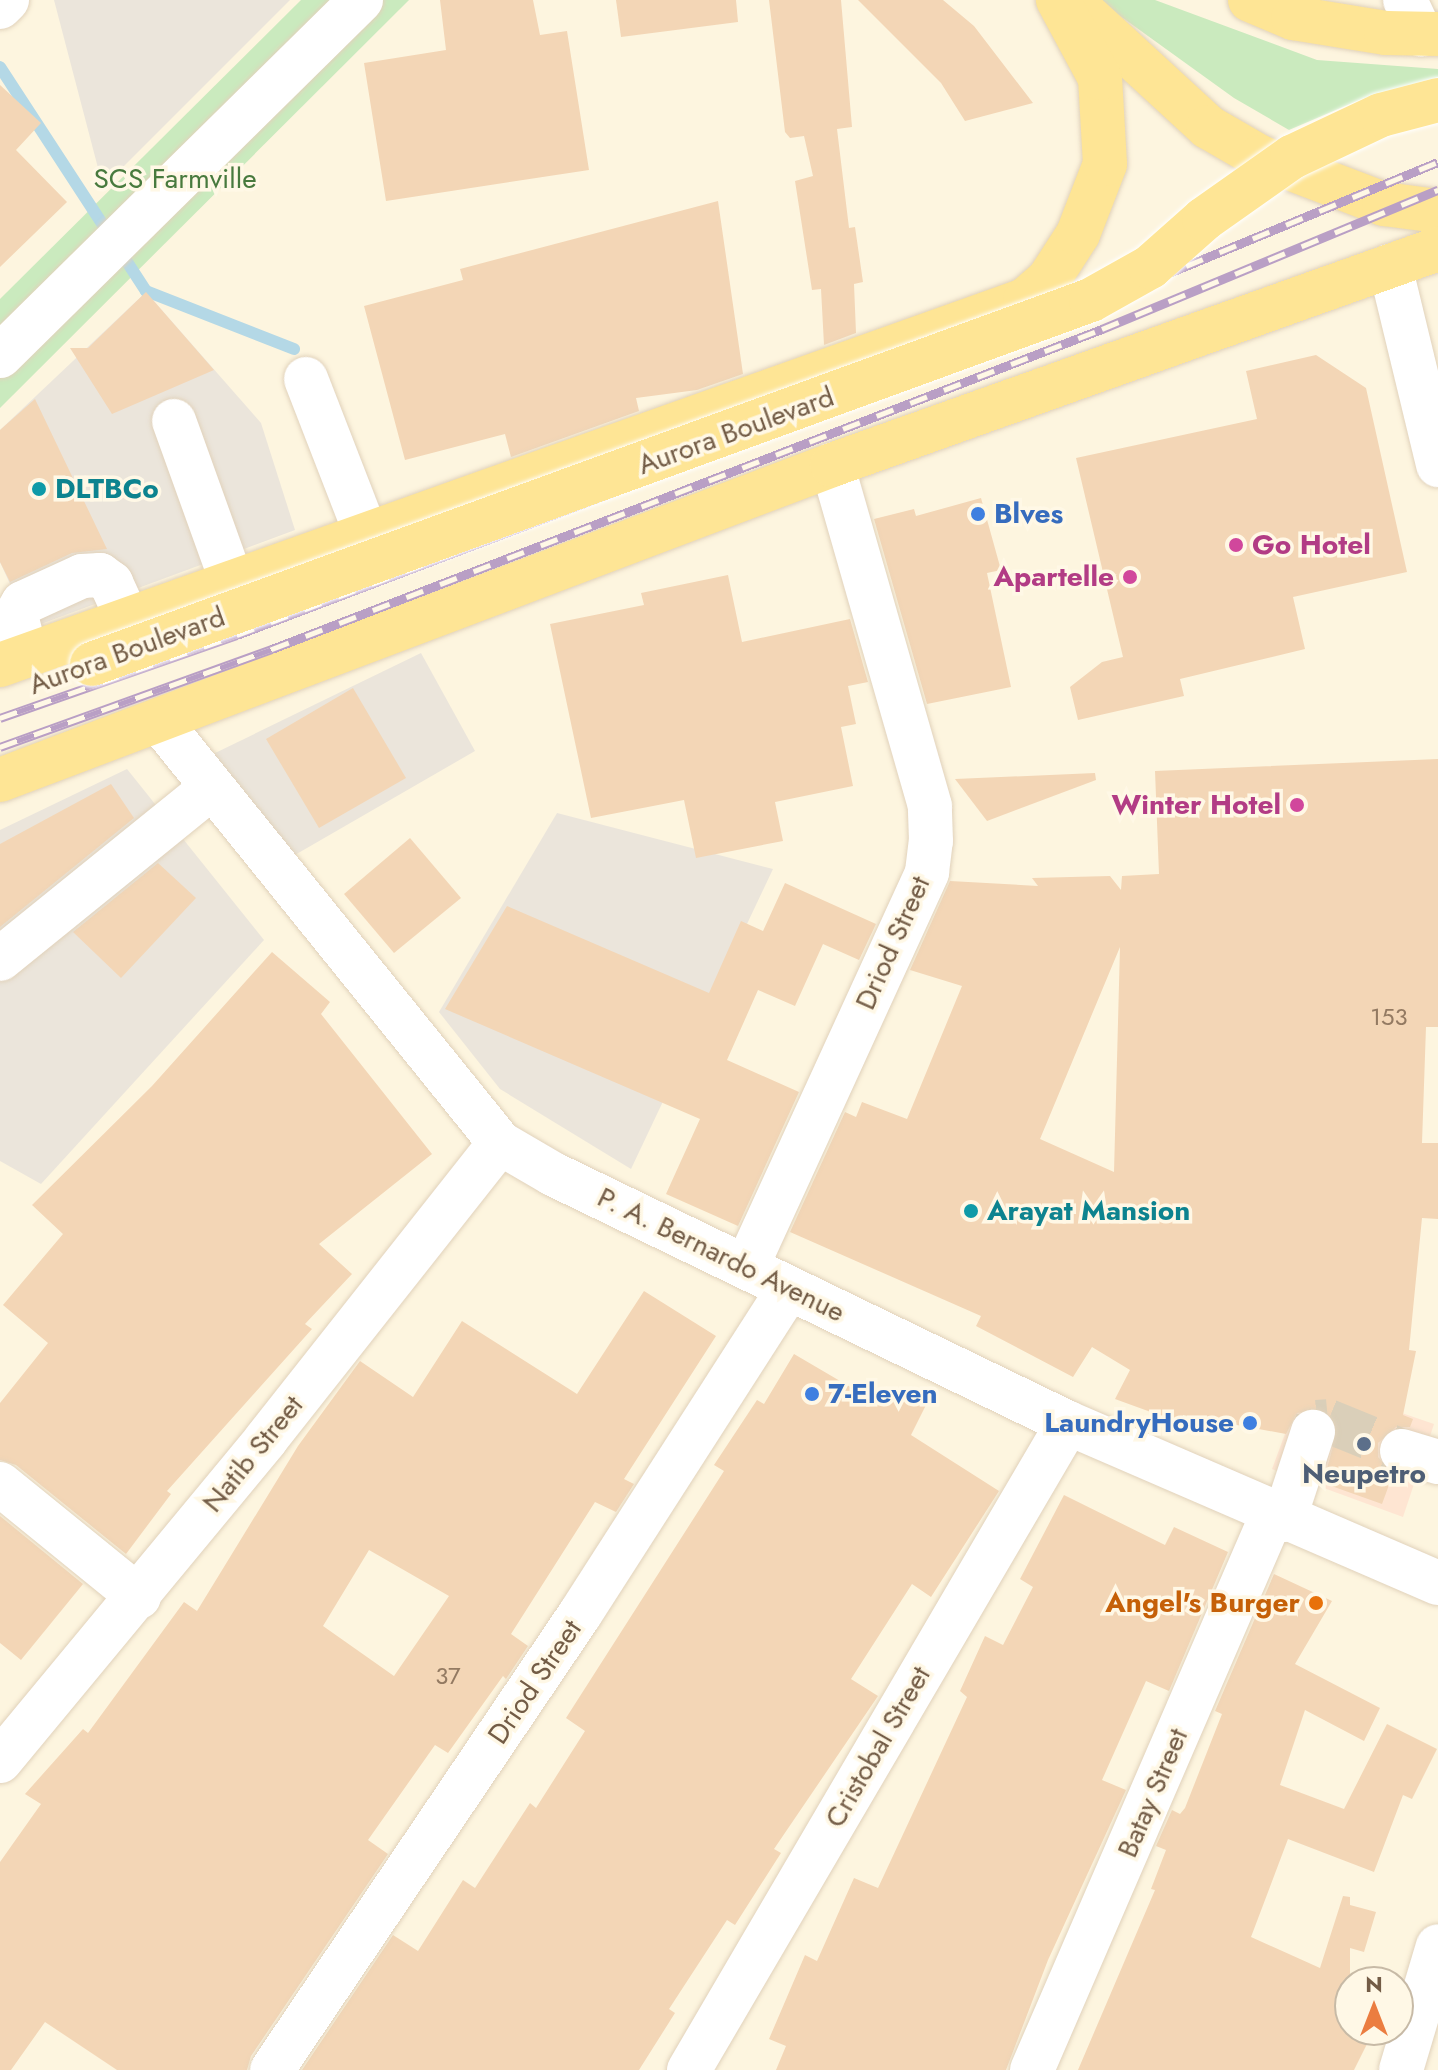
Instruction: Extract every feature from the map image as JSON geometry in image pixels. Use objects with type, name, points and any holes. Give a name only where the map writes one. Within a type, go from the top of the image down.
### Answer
[{"type":"main road","points":[[13,660],[1025,300],[1049,279],[1078,234],[1105,164],[1100,78],[1058,0]]},
{"type":"main road","points":[[1070,0],[1221,135],[1318,183],[1384,204],[1438,211]]},
{"type":"main road","points":[[1250,0],[1293,18],[1421,23]]},
{"type":"main road","name":"Aurora Boulevard","points":[[0,697],[1091,300],[1150,267],[1204,219],[1292,157],[1381,115],[1438,100]]},
{"type":"main road","points":[[0,780],[160,722],[832,465],[1438,249]]},
{"type":"street","points":[[0,7],[7,0]]},
{"type":"street","points":[[0,356],[361,0]]},
{"type":"street","points":[[1390,266],[1438,465]]},
{"type":"street","points":[[306,379],[366,534]]},
{"type":"street","points":[[174,421],[232,582]]},
{"type":"street","name":"Driod Street","points":[[747,1266],[927,872],[931,841],[930,806],[832,465]]},
{"type":"street","name":"P. A. Bernardo Avenue","points":[[160,722],[210,789],[500,1143],[789,1289],[1068,1423],[1278,1517],[1438,1583]]},
{"type":"street","points":[[0,959],[210,789]]},
{"type":"street","name":"Natib Street","points":[[0,1761],[139,1597],[500,1143]]},
{"type":"street","name":"Driod Street","points":[[272,2070],[580,1614],[789,1289]]},
{"type":"street","name":"Cristobal Street","points":[[689,2070],[1068,1423]]},
{"type":"street","name":"Batay Street","points":[[1032,2070],[1313,1432]]},
{"type":"street","points":[[0,1484],[139,1597]]},
{"type":"street","points":[[1401,2070],[1438,1946]]},
{"type":"shaded area","points":[[54,0],[290,0],[103,187]]},
{"type":"shaded area","points":[[146,292],[261,423],[295,530],[30,628],[0,562],[0,430]]},
{"type":"shaded area","points":[[421,653],[475,751],[281,863],[211,755]]},
{"type":"shaded area","points":[[127,769],[264,940],[41,1184],[0,1161],[0,830]]},
{"type":"shaded area","points":[[557,813],[773,869],[631,1169],[500,1089],[439,1012]]},
{"type":"shaded area","name":"Neupetro","points":[[1305,1380],[1434,1424],[1403,1517],[1272,1469]]},
{"type":"green space","name":"SCS Farmville","points":[[301,0],[409,0],[0,408],[0,299]]},
{"type":"green space","points":[[1098,0],[1155,0],[1317,60],[1438,69],[1438,77],[1362,99],[1289,130],[1234,98]]},
{"type":"building","points":[[440,0],[533,0],[540,35],[567,31],[589,170],[386,201],[364,63],[446,50]]},
{"type":"building","points":[[616,0],[736,0],[738,22],[621,37]]},
{"type":"building","points":[[769,0],[841,0],[852,127],[837,129],[849,228],[855,227],[863,282],[854,284],[856,333],[824,345],[821,289],[812,290],[795,181],[813,176],[804,136],[790,138],[785,132]]},
{"type":"building","points":[[858,0],[943,0],[974,26],[1033,103],[965,121],[941,83]]},
{"type":"building","points":[[0,85],[41,123],[16,150],[67,202],[0,267]]},
{"type":"building","points":[[718,201],[743,374],[697,390],[636,398],[639,411],[511,457],[505,434],[405,460],[364,306],[463,280],[460,269]]},
{"type":"building","points":[[146,292],[214,370],[112,414],[70,348],[88,348]]},
{"type":"building","points":[[1316,355],[1366,388],[1407,572],[1293,597],[1305,649],[1180,679],[1184,696],[1078,720],[1070,687],[1102,662],[1123,657],[1076,458],[1257,419],[1246,371]]},
{"type":"building","name":"DLTBCo","points":[[35,399],[107,549],[72,553],[10,582],[0,562],[0,430]]},
{"type":"building","points":[[981,498],[1001,570],[987,573],[1011,687],[927,704],[874,519],[914,509],[916,516]]},
{"type":"building","points":[[728,575],[742,642],[850,619],[868,682],[848,686],[856,724],[841,727],[853,786],[775,802],[783,841],[696,858],[684,800],[591,818],[550,624],[644,605],[641,593]]},
{"type":"building","points":[[353,688],[406,778],[319,828],[266,739]]},
{"type":"building","points":[[1438,759],[1438,1027],[1426,1027],[1422,1143],[1438,1143],[1438,1219],[1422,1218],[1409,1350],[1416,1351],[1403,1415],[1413,1419],[1410,1427],[1396,1427],[1378,1443],[1378,1457],[1393,1474],[1382,1504],[1323,1483],[1338,1428],[1322,1409],[1297,1413],[1286,1434],[1183,1415],[1181,1423],[1115,1399],[1130,1370],[1092,1347],[1073,1377],[976,1326],[981,1316],[790,1232],[845,1112],[856,1117],[862,1102],[907,1119],[962,986],[910,970],[950,881],[1038,886],[1032,878],[1110,876],[1121,890],[1122,876],[1159,874],[1155,771]],"holes":[[[1120,947],[1114,1172],[1040,1139]]]},
{"type":"building","points":[[1095,773],[1096,780],[987,821],[955,779]]},
{"type":"building","points":[[111,784],[134,818],[0,927],[0,844]]},
{"type":"building","points":[[410,838],[461,898],[394,953],[344,894]]},
{"type":"building","points":[[158,863],[196,898],[121,978],[73,932]]},
{"type":"building","points":[[785,883],[876,924],[859,960],[823,944],[795,1006],[758,990],[727,1060],[799,1092],[738,1226],[666,1194],[700,1119],[445,1009],[507,906],[709,993],[741,921],[763,931]]},
{"type":"building","points":[[272,952],[330,1002],[321,1014],[432,1154],[319,1244],[352,1274],[305,1324],[312,1329],[167,1491],[171,1494],[126,1554],[16,1465],[0,1460],[0,1403],[48,1343],[3,1305],[63,1234],[32,1205],[152,1086]]},
{"type":"building","points":[[644,1291],[716,1336],[624,1479],[634,1484],[616,1512],[595,1502],[511,1634],[528,1646],[506,1679],[503,1676],[448,1753],[435,1745],[368,1840],[388,1854],[251,2056],[247,2070],[117,2070],[45,2022],[11,2070],[0,2070],[0,1862],[41,1804],[25,1794],[83,1729],[88,1733],[184,1602],[197,1611],[298,1446],[360,1361],[413,1397],[462,1321],[577,1394]],"holes":[[[369,1550],[449,1596],[394,1676],[323,1626]]]},
{"type":"building","points":[[794,1354],[881,1405],[890,1388],[926,1405],[911,1435],[999,1491],[931,1597],[912,1584],[851,1679],[878,1696],[774,1849],[781,1853],[735,1925],[727,1920],[669,2009],[675,2013],[639,2070],[302,2070],[393,1935],[418,1951],[463,1880],[475,1888],[530,1803],[536,1808],[585,1731],[566,1718],[724,1471],[714,1465],[757,1400],[764,1404]]},
{"type":"building","points":[[1064,1495],[1165,1545],[1174,1527],[1228,1552],[1169,1691],[1146,1681],[1102,1780],[1126,1790],[1048,1960],[1006,2070],[776,2070],[786,2046],[769,2039],[805,1955],[817,1961],[854,1878],[878,1888],[967,1697],[960,1691],[985,1636],[1003,1645],[1033,1587],[1020,1579]]},
{"type":"building","points":[[0,1516],[83,1584],[21,1660],[0,1643]]},
{"type":"building","points":[[1274,1574],[1332,1601],[1295,1664],[1380,1708],[1364,1741],[1305,1710],[1280,1785],[1344,1809],[1387,1724],[1437,1749],[1412,1799],[1403,1795],[1374,1872],[1288,1839],[1251,1937],[1320,1968],[1343,1896],[1350,1897],[1350,1905],[1376,1912],[1364,1952],[1350,1948],[1350,1966],[1334,1966],[1334,2046],[1366,2046],[1354,2070],[1078,2070],[1155,1890],[1151,1889],[1166,1850],[1156,1846],[1172,1810],[1180,1814],[1185,1808],[1222,1714],[1215,1711]]},
{"type":"waterway","points":[[0,67],[146,291],[294,349]]},
{"type":"tunnel","points":[[1313,1432],[1317,1422],[1328,1421],[1402,1451]]},
{"type":"railway","points":[[0,718],[237,635],[920,376],[1438,162]]},
{"type":"railway","points":[[0,747],[272,649],[1102,329],[1438,190]]},
{"type":"place","name":"DLTBCo","points":[[39,489]]},
{"type":"place","name":"Blves","points":[[978,514]]},
{"type":"place","name":"Go Hotel","points":[[1236,545]]},
{"type":"place","name":"Apartelle","points":[[1130,577]]},
{"type":"place","name":"Winter Hotel","points":[[1297,805]]},
{"type":"place","name":"Arayat Mansion","points":[[971,1211]]},
{"type":"place","name":"7-Eleven","points":[[812,1394]]},
{"type":"place","name":"LaundryHouse","points":[[1250,1423]]},
{"type":"place","name":"Neupetro","points":[[1364,1444]]},
{"type":"place","name":"Angel's Burger","points":[[1316,1603]]}]
